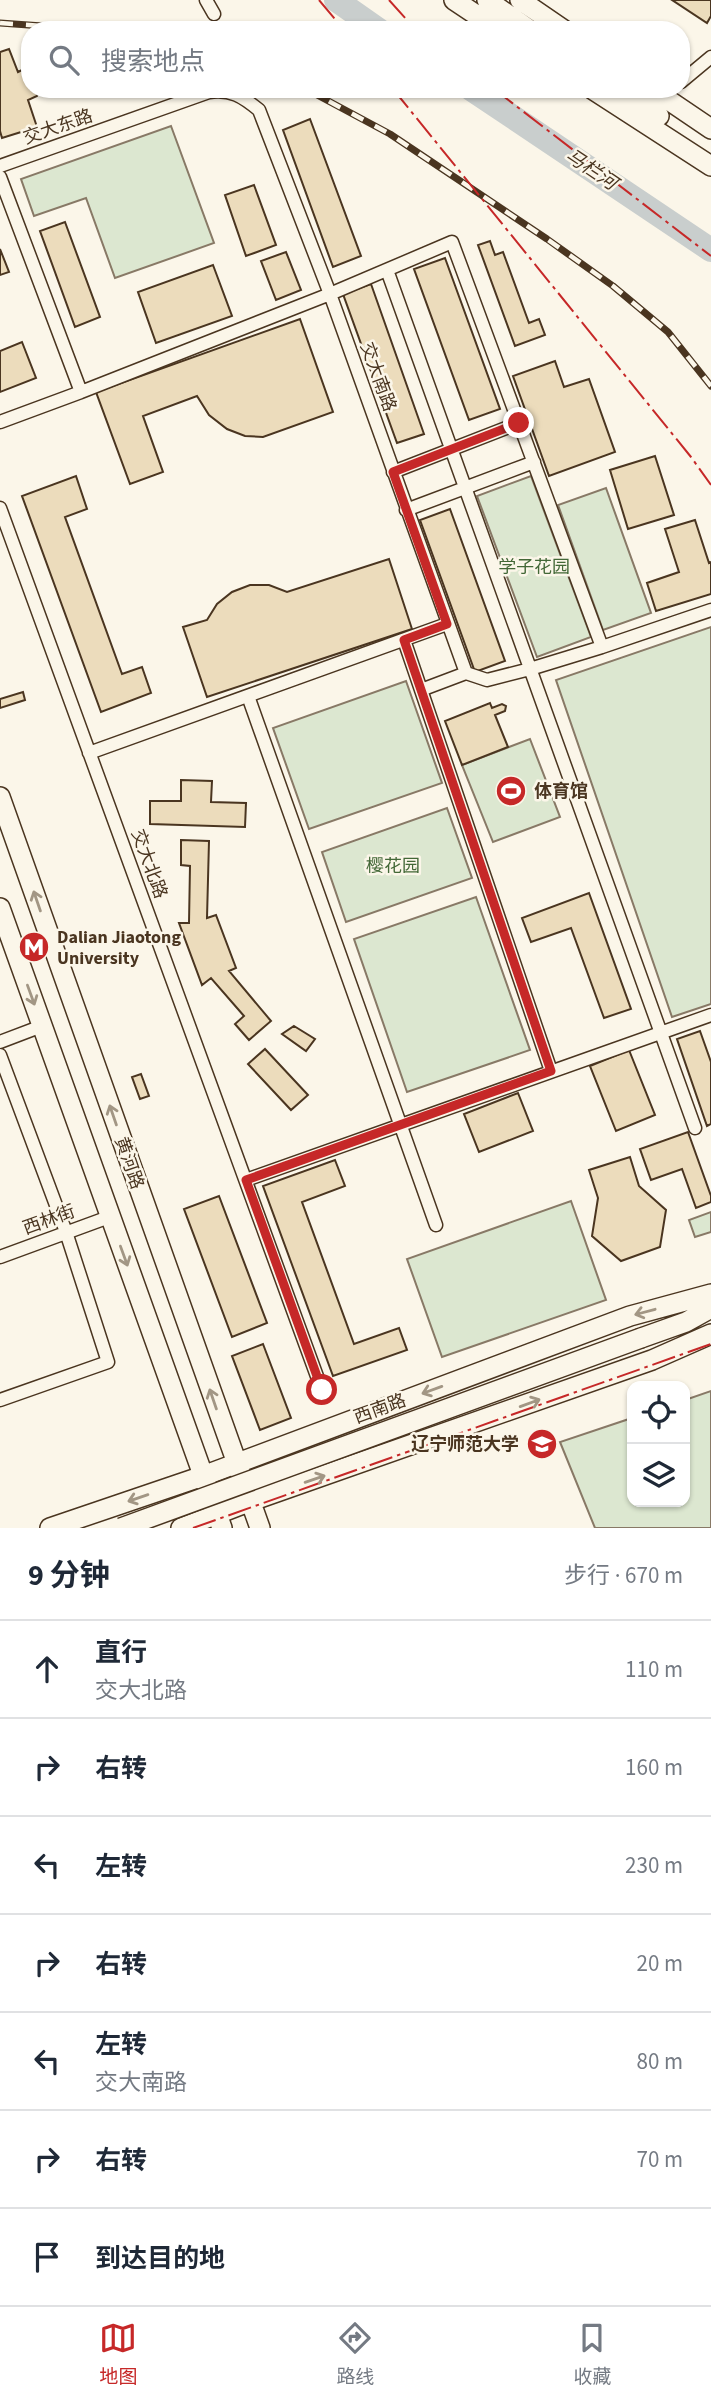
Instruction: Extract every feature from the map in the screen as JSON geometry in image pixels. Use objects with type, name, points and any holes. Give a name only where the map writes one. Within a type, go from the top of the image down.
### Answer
[{"type":"main road","points":[[454,0],[486,21]]},
{"type":"main road","points":[[520,0],[551,21]]},
{"type":"main road","points":[[540,0],[569,21]]},
{"type":"main road","points":[[490,3],[517,21]]},
{"type":"main road","points":[[606,98],[711,166]]},
{"type":"main road","points":[[632,98],[711,151]]},
{"type":"main road","points":[[678,98],[711,129]]},
{"type":"main road","points":[[680,98],[711,122]]},
{"type":"main road","name":"黄河路","points":[[0,797],[260,1528]]},
{"type":"main road","name":"黄河路","points":[[0,908],[219,1521]]},
{"type":"main road","name":"西南路","points":[[50,1528],[203,1476],[630,1316],[711,1294]]},
{"type":"main road","points":[[687,1322],[711,1308]]},
{"type":"main road","points":[[687,1322],[711,1319]]},
{"type":"main road","name":"西南路","points":[[121,1528],[687,1322]]},
{"type":"main road","points":[[181,1528],[219,1521],[251,1501],[652,1360],[711,1334]]},
{"type":"street","points":[[206,0],[214,14]]},
{"type":"street","points":[[690,73],[711,57]]},
{"type":"street","name":"交大东路","points":[[0,166],[192,98]]},
{"type":"street","name":"交大南路","points":[[246,100],[259,110],[265,124],[330,294],[466,673]]},
{"type":"street","points":[[0,177],[81,392]]},
{"type":"street","points":[[0,422],[330,294],[452,242],[602,648]]},
{"type":"street","points":[[387,270],[695,1128]]},
{"type":"street","points":[[393,472],[519,423]]},
{"type":"street","points":[[406,510],[534,462]]},
{"type":"street","name":"交大北路","points":[[0,509],[322,1390]]},
{"type":"street","points":[[421,690],[466,673],[487,681],[602,648],[711,610]]},
{"type":"street","points":[[89,753],[447,624]]},
{"type":"street","points":[[404,640],[551,1071]]},
{"type":"street","points":[[248,696],[436,1225]]},
{"type":"street","points":[[246,1180],[711,1015]]},
{"type":"street","points":[[0,1042],[42,1026]]},
{"type":"street","points":[[0,1055],[66,1232],[108,1362],[0,1401]]},
{"type":"street","name":"西林街","points":[[0,1256],[110,1217]]},
{"type":"green space","points":[[171,126],[214,243],[115,278],[86,198],[34,216],[21,179]]},
{"type":"green space","name":"学子花园","points":[[531,476],[591,637],[537,657],[477,496]]},
{"type":"green space","points":[[606,488],[651,613],[603,630],[558,505]]},
{"type":"green space","points":[[711,627],[711,1004],[672,1017],[556,680]]},
{"type":"green space","points":[[406,681],[442,783],[309,829],[273,728]]},
{"type":"green space","name":"体育馆","points":[[530,739],[560,817],[493,842],[462,765]]},
{"type":"green space","name":"樱花园","points":[[447,808],[472,878],[346,922],[322,852]]},
{"type":"green space","points":[[476,897],[530,1050],[407,1092],[354,939]]},
{"type":"green space","points":[[571,1201],[606,1300],[442,1357],[407,1259]]},
{"type":"green space","points":[[711,1212],[711,1232],[695,1237],[689,1220]]},
{"type":"green space","points":[[711,1391],[711,1528],[595,1528],[560,1442],[627,1420],[627,1507],[690,1507],[690,1398]]},
{"type":"building","points":[[672,0],[711,0],[711,16],[707,23]]},
{"type":"building","points":[[9,49],[18,72],[21,70],[21,98],[32,98],[28,100],[37,127],[2,138],[0,52]]},
{"type":"building","points":[[310,119],[361,256],[333,267],[283,130]]},
{"type":"building","points":[[254,185],[276,245],[246,256],[225,195]]},
{"type":"building","points":[[65,222],[100,317],[75,327],[40,231]]},
{"type":"building","points":[[490,241],[495,255],[503,252],[529,323],[539,319],[545,335],[515,346],[478,245]]},
{"type":"building","points":[[0,249],[9,272],[0,275]]},
{"type":"building","points":[[286,252],[301,290],[276,300],[261,261]]},
{"type":"building","points":[[445,258],[500,409],[469,420],[414,269]]},
{"type":"building","points":[[213,265],[232,316],[156,343],[138,292]]},
{"type":"building","points":[[371,284],[424,434],[397,443],[343,294]]},
{"type":"building","points":[[300,319],[333,412],[263,437],[245,436],[227,429],[209,415],[197,396],[143,416],[163,472],[130,484],[96,392]]},
{"type":"building","points":[[22,342],[36,378],[0,392],[0,351]]},
{"type":"building","points":[[555,361],[564,387],[589,379],[615,452],[549,476],[513,376]]},
{"type":"building","points":[[655,456],[674,515],[628,529],[610,470]]},
{"type":"building","points":[[76,476],[87,509],[65,517],[122,674],[142,667],[151,693],[101,712],[22,496]]},
{"type":"building","points":[[450,509],[505,661],[475,672],[420,520]]},
{"type":"building","points":[[695,520],[709,563],[711,562],[711,594],[656,611],[647,583],[679,572],[665,529]]},
{"type":"building","points":[[389,559],[412,629],[207,697],[183,627],[207,620],[217,604],[232,592],[250,585],[269,585],[287,592]]},
{"type":"building","points":[[23,692],[25,700],[0,708],[0,699]]},
{"type":"building","points":[[490,703],[492,708],[502,704],[506,706],[505,711],[495,715],[508,747],[462,765],[445,721]]},
{"type":"building","points":[[181,780],[212,781],[211,802],[246,803],[245,827],[150,824],[150,801],[181,801]]},
{"type":"building","points":[[181,840],[209,841],[207,918],[216,915],[236,968],[229,971],[271,1021],[249,1040],[235,1024],[244,1016],[211,978],[202,985],[179,923],[189,923],[190,866],[181,865]]},
{"type":"building","points":[[589,893],[631,1009],[604,1018],[571,928],[531,942],[522,918]]},
{"type":"building","points":[[294,1026],[315,1039],[306,1051],[282,1034]]},
{"type":"building","points":[[700,1031],[711,1062],[711,1124],[707,1126],[677,1039]]},
{"type":"building","points":[[265,1049],[308,1095],[291,1110],[248,1064]]},
{"type":"building","points":[[629,1050],[655,1115],[616,1131],[590,1066]]},
{"type":"building","points":[[141,1074],[149,1096],[140,1099],[132,1077]]},
{"type":"building","points":[[518,1093],[533,1131],[479,1152],[464,1114]]},
{"type":"building","points":[[688,1132],[711,1196],[711,1202],[696,1208],[682,1169],[651,1180],[640,1149]]},
{"type":"building","points":[[630,1157],[639,1186],[666,1210],[660,1247],[621,1261],[592,1236],[598,1198],[589,1170]]},
{"type":"building","points":[[335,1160],[345,1186],[302,1202],[354,1344],[399,1328],[407,1350],[333,1376],[263,1186]]},
{"type":"building","points":[[219,1196],[267,1323],[232,1337],[184,1209]]},
{"type":"building","points":[[263,1344],[291,1418],[260,1430],[232,1356]]},
{"type":"waterway","name":"马栏河","points":[[336,0],[366,21]]},
{"type":"waterway","name":"马栏河","points":[[484,98],[711,250]]},
{"type":"railway","points":[[0,23],[21,24]]},
{"type":"railway","points":[[323,98],[390,134],[613,286],[668,332],[711,386]]},
{"type":"power","points":[[319,0],[336,21]]},
{"type":"power","points":[[389,0],[408,21]]},
{"type":"power","points":[[400,98],[711,485]]},
{"type":"power","points":[[506,98],[711,256]]},
{"type":"power","points":[[193,1528],[711,1344]]},
{"type":"place","name":"体育馆","points":[[511,791]]},
{"type":"place","name":"Dalian Jiaotong University","points":[[34,947]]},
{"type":"place","name":"辽宁师范大学","points":[[542,1444]]},
{"type":"route","points":[[322,1390],[246,1180],[551,1071],[404,640],[447,624],[393,472],[519,423]]}]
